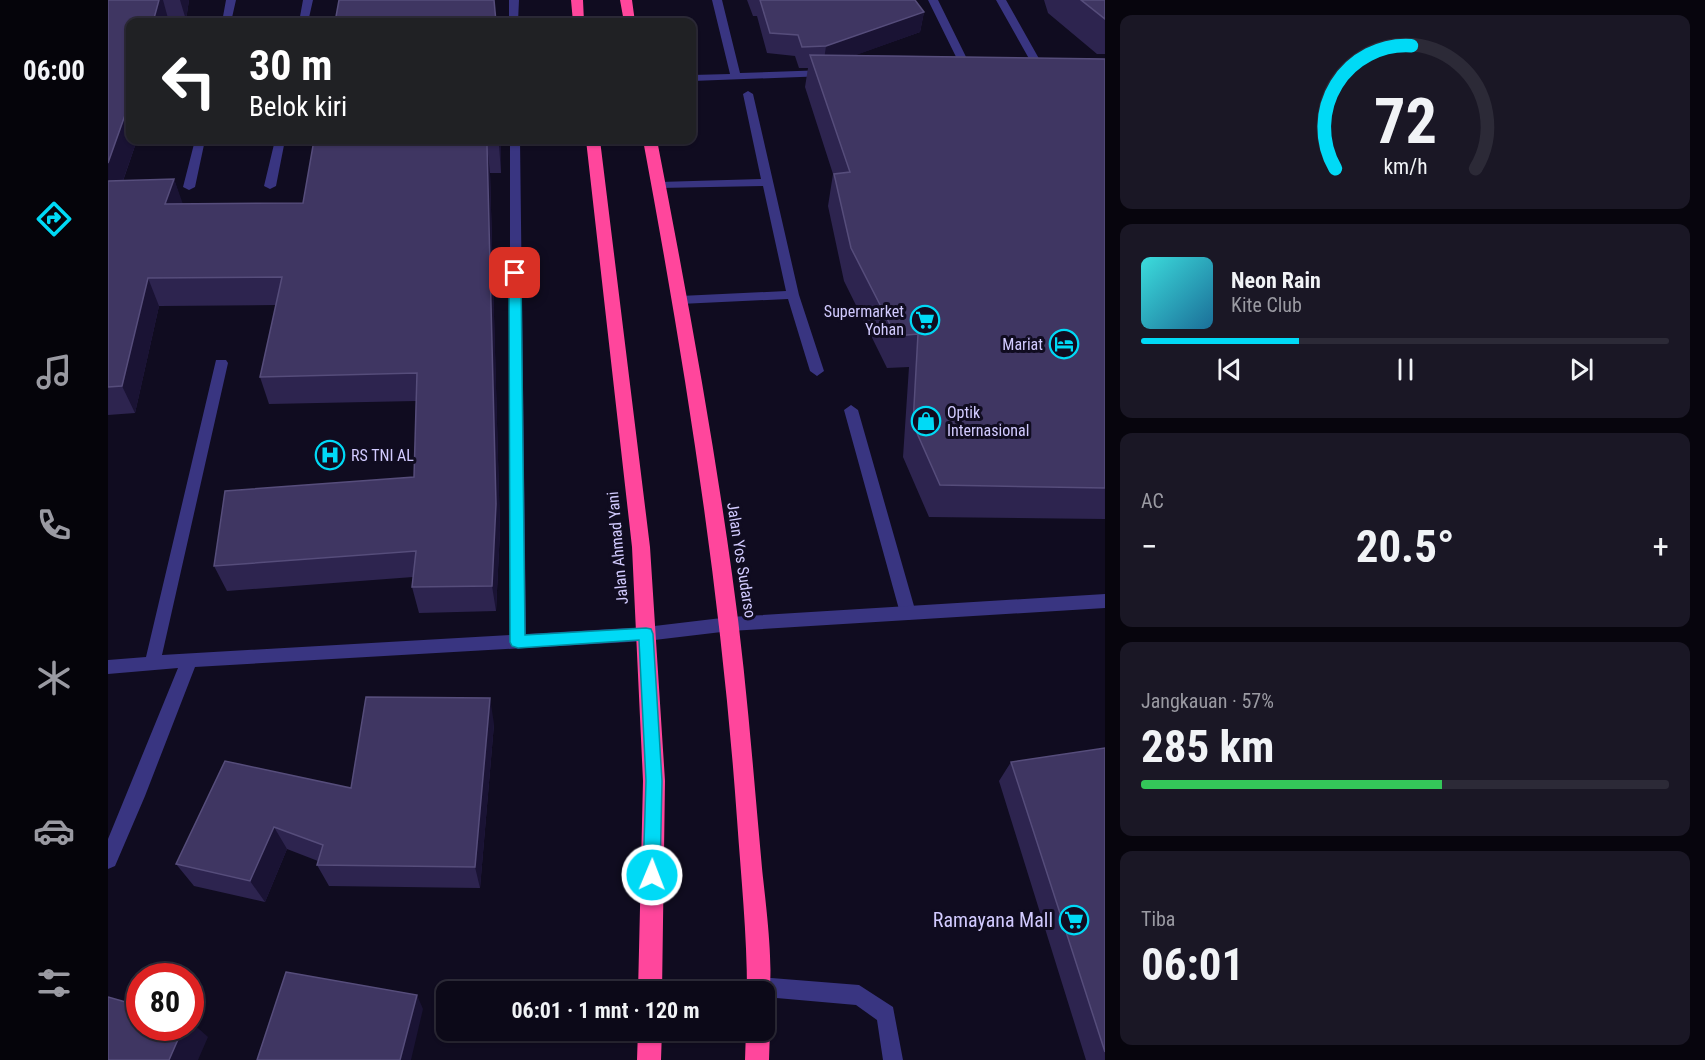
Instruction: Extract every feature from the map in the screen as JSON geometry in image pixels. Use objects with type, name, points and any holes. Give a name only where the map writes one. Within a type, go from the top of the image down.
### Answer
[{"type":"highway","points":[[577,0],[579,18]]},
{"type":"highway","points":[[626,0],[629,18]]},
{"type":"highway","name":"Jalan Ahmad Yani","points":[[593,144],[641,547],[654,781],[650,981]]},
{"type":"highway","name":"Jalan Yos Sudarso","points":[[651,144],[680,300],[729,624],[743,744],[758,981]]},
{"type":"highway","points":[[649,1060],[650,1041]]},
{"type":"highway","points":[[757,1060],[758,1041]]},
{"type":"street","points":[[227,18],[231,0]]},
{"type":"street","points":[[304,18],[308,0]]},
{"type":"street","points":[[514,0],[514,18]]},
{"type":"street","points":[[717,0],[736,76]]},
{"type":"street","points":[[933,0],[966,67]]},
{"type":"street","points":[[1001,0],[1037,64]]},
{"type":"street","points":[[1025,64],[1048,63]]},
{"type":"street","points":[[955,67],[978,66]]},
{"type":"street","points":[[696,78],[839,72]]},
{"type":"street","points":[[748,94],[794,295],[818,371]]},
{"type":"street","points":[[189,187],[199,144]]},
{"type":"street","points":[[270,186],[279,144]]},
{"type":"street","points":[[515,144],[518,642]]},
{"type":"street","points":[[659,185],[768,182]]},
{"type":"street","points":[[680,300],[794,295]]},
{"type":"street","points":[[153,664],[221,363]]},
{"type":"street","points":[[851,410],[908,613]]},
{"type":"street","points":[[108,668],[189,660],[646,634],[729,624],[1105,601]]},
{"type":"street","points":[[108,860],[136,796],[189,660]]},
{"type":"street","points":[[775,990],[859,995],[886,1014],[893,1060]]},
{"type":"building","points":[[108,0],[159,0],[154,18],[126,18],[126,112],[108,163]]},
{"type":"building","points":[[339,0],[494,0],[496,18],[336,18]]},
{"type":"building","points":[[760,0],[915,0],[924,12],[826,46],[802,47],[798,35],[770,33]]},
{"type":"building","points":[[1081,0],[1105,0],[1105,19]]},
{"type":"building","points":[[810,55],[1105,59],[1105,488],[940,485],[913,424],[918,334],[896,336],[851,248],[834,174],[850,172]]},
{"type":"building","points":[[313,144],[499,144],[487,145],[496,504],[492,586],[412,587],[416,551],[214,566],[225,491],[414,477],[417,373],[260,377],[282,277],[148,278],[122,386],[108,387],[108,181],[174,179],[165,204],[303,203]]},
{"type":"building","points":[[366,697],[490,698],[475,867],[317,865],[323,845],[274,827],[250,881],[176,864],[225,761],[351,788]]},
{"type":"building","name":"Ramayana Mall","points":[[1105,748],[1105,1052],[1011,762]]},
{"type":"building","points":[[286,972],[417,995],[400,1060],[257,1060]]},
{"type":"building","points":[[108,997],[126,1002],[126,1041],[177,1041],[169,1060],[108,1060]]},
{"type":"place","name":"Supermarket Yohan","points":[[925,320]]},
{"type":"place","name":"Mariat","points":[[1064,344]]},
{"type":"place","name":"Optik Internasional","points":[[926,421]]},
{"type":"place","name":"RS TNI AL","points":[[330,455]]},
{"type":"place","name":"Ramayana Mall","points":[[1074,920]]},
{"type":"route","points":[[515,273],[518,642],[646,634],[654,781],[652,875]]}]
